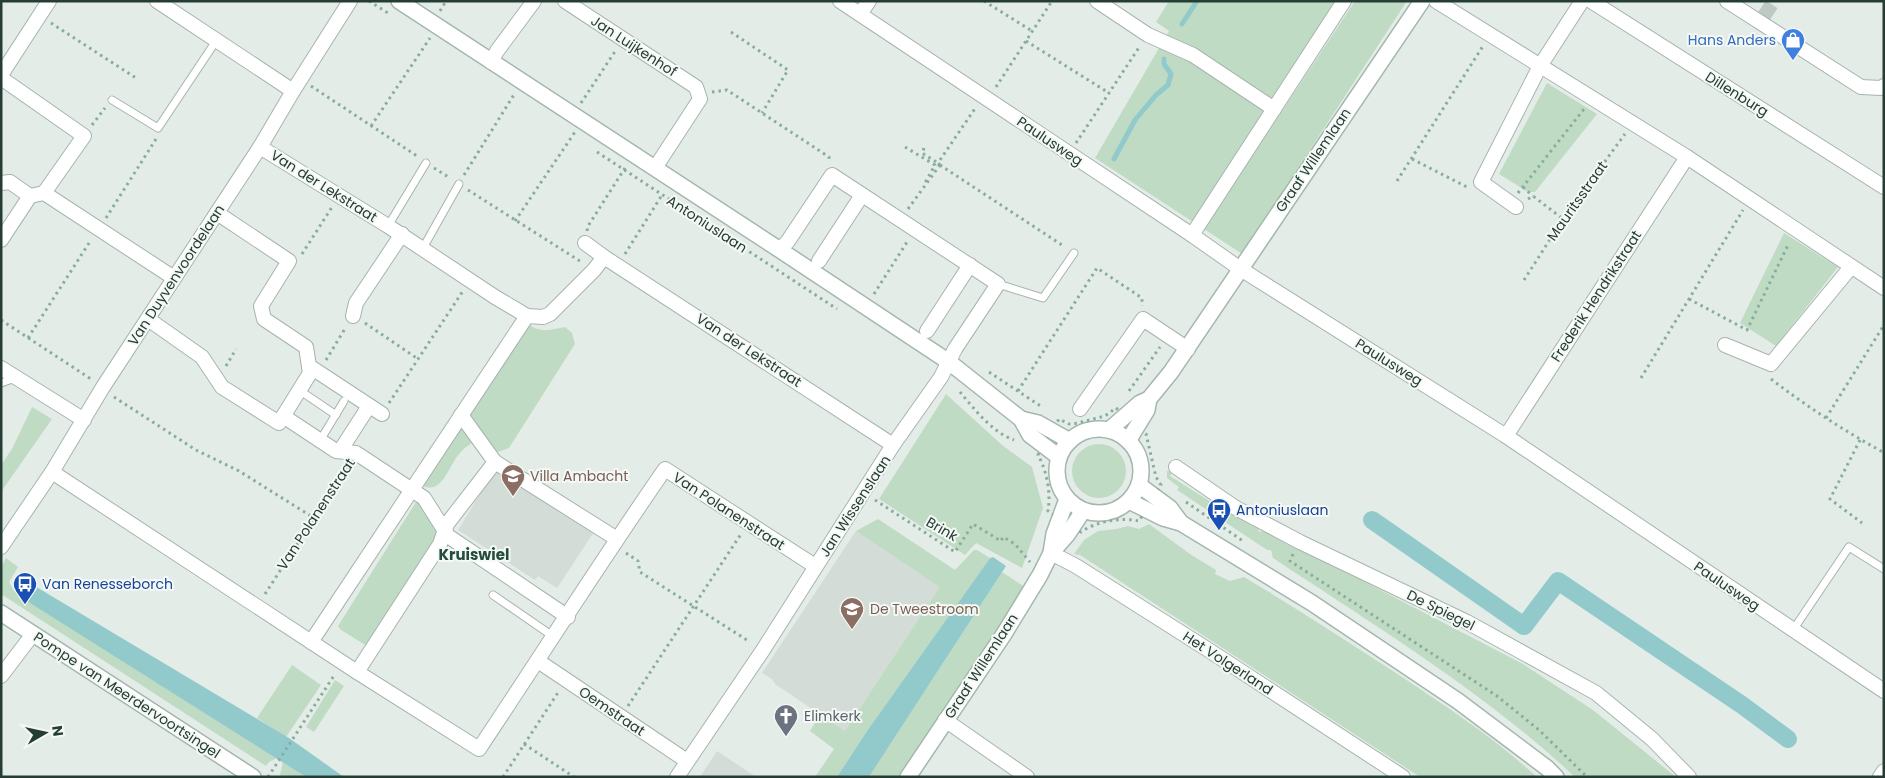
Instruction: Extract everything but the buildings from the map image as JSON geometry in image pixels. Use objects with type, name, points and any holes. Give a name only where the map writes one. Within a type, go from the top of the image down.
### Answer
[{"type":"main road","name":"Antoniuslaan","points":[[398,1],[949,362],[1021,419],[1038,424],[1070,440]]},
{"type":"main road","name":"Graaf Willemlaan","points":[[1109,430],[1120,410],[1148,399],[1188,349],[1239,268],[1422,1]]},
{"type":"main road","name":"Graaf Willemlaan","points":[[1128,441],[1147,410],[1148,399]]},
{"type":"main road","name":"Antoniuslaan","points":[[1021,419],[1037,450],[1059,457]]},
{"type":"main road","points":[[1109,430],[1128,441],[1136,452],[1140,464],[1139,485],[1129,501],[1122,506],[1108,513],[1091,513],[1084,511],[1067,499],[1058,484],[1059,457],[1070,440],[1088,431],[1109,430]]},
{"type":"main road","points":[[1139,485],[1170,508],[1182,523]]},
{"type":"main road","name":"Graaf Willemlaan","points":[[908,777],[1004,634],[1040,575],[1067,522],[1067,499]]},
{"type":"main road","points":[[1129,501],[1162,518],[1182,523],[1312,603],[1458,701],[1547,768],[1556,777]]},
{"type":"main road","name":"Graaf Willemlaan","points":[[1067,522],[1084,511]]},
{"type":"main road","name":"Pompe van Meerdervoortsingel","points":[[1,613],[252,777]]},
{"type":"street","points":[[1,240],[84,136],[1,77],[49,1]]},
{"type":"street","points":[[157,1],[293,91]]},
{"type":"street","name":"Van Duyvenvoordelaan","points":[[1,547],[52,472],[102,388],[260,147],[350,1]]},
{"type":"street","points":[[491,62],[534,1]]},
{"type":"street","name":"Jan Luijkenhof","points":[[565,1],[696,87],[698,93]]},
{"type":"street","name":"Paulusweg","points":[[840,1],[1239,268],[1506,436],[1884,691]]},
{"type":"street","points":[[860,14],[869,1]]},
{"type":"street","points":[[1097,1],[1148,35],[1193,55],[1274,108]]},
{"type":"street","points":[[1192,235],[1344,1]]},
{"type":"street","points":[[1436,1],[1686,157],[1884,288]]},
{"type":"street","points":[[1513,205],[1481,182],[1540,66],[1582,1]]},
{"type":"street","name":"Dillenburg","points":[[1591,1],[1884,187]]},
{"type":"street","points":[[1727,1],[1762,19],[1861,87],[1881,88],[1884,86]]},
{"type":"street","points":[[655,168],[700,99],[698,93]]},
{"type":"street","name":"Van der Lekstraat","points":[[260,147],[402,234],[527,316]]},
{"type":"street","name":"Frederik Hendrikstraat","points":[[1506,436],[1686,157]]},
{"type":"street","points":[[780,250],[832,175],[998,284]]},
{"type":"street","points":[[6,183],[37,195],[174,278]]},
{"type":"street","points":[[819,261],[862,195]]},
{"type":"street","points":[[148,319],[202,357],[222,387],[279,423],[299,390],[309,367],[306,348],[264,319],[261,306],[290,261],[217,212]]},
{"type":"street","points":[[353,316],[356,303],[402,234]]},
{"type":"street","name":"Van der Lekstraat","points":[[585,243],[894,445]]},
{"type":"street","points":[[311,642],[527,316],[542,317],[550,314],[594,270],[604,257]]},
{"type":"street","points":[[927,331],[970,265]]},
{"type":"street","points":[[1725,345],[1771,364],[1851,267]]},
{"type":"street","name":"Jan Wissenslaan","points":[[677,777],[763,650],[815,566],[941,376],[955,349],[998,284]]},
{"type":"street","points":[[1080,409],[1143,319],[1188,349]]},
{"type":"street","points":[[309,367],[382,414]]},
{"type":"street","points":[[1,368],[84,420]]},
{"type":"street","points":[[340,451],[369,406]]},
{"type":"street","points":[[461,415],[494,462],[615,542]]},
{"type":"street","points":[[283,416],[336,451],[356,453]]},
{"type":"street","name":"Van Polanenstraat","points":[[356,453],[424,498],[448,536],[568,616]]},
{"type":"street","points":[[357,672],[440,544],[444,530],[494,462]]},
{"type":"street","name":"De Spiegel","points":[[1176,467],[1236,508],[1300,542],[1467,622],[1596,693],[1652,739],[1689,777]]},
{"type":"street","name":"Van Polanenstraat","points":[[52,472],[342,663],[479,749],[665,469],[815,566]]},
{"type":"street","name":"Het Volgerland","points":[[1051,553],[1076,566],[1215,654],[1403,777]]},
{"type":"street","points":[[1,676],[33,634]]},
{"type":"street","name":"Oemstraat","points":[[538,661],[687,761]]},
{"type":"street","points":[[946,720],[1027,777]]},
{"type":"street","points":[[1880,777],[1884,771]]},
{"type":"lane","points":[[112,100],[158,128],[216,41]]},
{"type":"lane","name":"Van der Lekstraat","points":[[388,226],[426,163]]},
{"type":"lane","points":[[423,248],[459,184]]},
{"type":"lane","points":[[998,284],[1043,298],[1074,253]]},
{"type":"lane","points":[[1,383],[16,378]]},
{"type":"lane","points":[[299,390],[336,415]]},
{"type":"lane","points":[[324,434],[344,401]]},
{"type":"lane","points":[[1793,630],[1849,547],[1884,569]]},
{"type":"lane","points":[[493,595],[554,637]]},
{"type":"path","points":[[370,1],[392,16]]},
{"type":"path","points":[[984,1],[1032,31]]},
{"type":"path","points":[[901,220],[1052,1]]},
{"type":"path","points":[[40,16],[136,78]]},
{"type":"path","points":[[371,126],[437,26]]},
{"type":"path","points":[[731,32],[788,70],[762,114]]},
{"type":"path","points":[[421,35],[436,45]]},
{"type":"path","points":[[1069,153],[1148,35]]},
{"type":"path","points":[[1397,181],[1490,35]]},
{"type":"path","points":[[515,221],[573,136],[578,118],[623,39]]},
{"type":"path","points":[[1026,41],[1109,93]]},
{"type":"path","points":[[301,79],[426,163],[594,270]]},
{"type":"path","points":[[459,184],[522,82]]},
{"type":"path","points":[[698,93],[727,90],[829,157],[832,175]]},
{"type":"path","points":[[506,91],[521,101]]},
{"type":"path","points":[[1513,205],[1523,187],[1592,98]]},
{"type":"path","points":[[84,136],[112,100]]},
{"type":"path","name":"Mauritsstraat","points":[[1524,280],[1563,219],[1633,124]]},
{"type":"path","points":[[566,130],[580,140]]},
{"type":"path","points":[[905,147],[935,165],[926,182]]},
{"type":"path","points":[[924,148],[922,153],[1074,253]]},
{"type":"path","name":"Antoniuslaan","points":[[595,150],[842,312]]},
{"type":"path","points":[[585,243],[588,226],[633,154]]},
{"type":"path","points":[[1412,158],[1468,187],[1481,182]]},
{"type":"path","points":[[1523,187],[1563,219]]},
{"type":"path","points":[[618,265],[662,195]]},
{"type":"path","points":[[290,261],[298,260],[340,196]]},
{"type":"path","points":[[1513,205],[1533,196]]},
{"type":"path","points":[[1641,378],[1750,199]]},
{"type":"path","points":[[872,296],[915,229]]},
{"type":"path","points":[[1689,298],[1747,330],[1796,230]]},
{"type":"path","points":[[1018,391],[1097,268],[1142,298],[1143,319]]},
{"type":"path","points":[[382,414],[470,280]]},
{"type":"path","points":[[309,367],[326,360],[353,316],[418,359]]},
{"type":"path","points":[[1,320],[196,450],[238,471],[314,518]]},
{"type":"path","points":[[1826,418],[1884,325]]},
{"type":"path","points":[[1128,392],[1162,344],[1170,337]]},
{"type":"path","points":[[1771,364],[1770,378],[1798,400],[1860,440],[1881,452],[1884,451]]},
{"type":"path","points":[[941,376],[959,392],[978,414],[1006,437],[1022,443]]},
{"type":"path","points":[[1120,410],[1138,426],[1146,434],[1156,478],[1161,485],[1139,521],[1125,518],[1092,525],[1081,532],[1048,511],[1050,498],[1044,465],[1037,450],[1059,419],[1069,424],[1078,423],[1120,410]]},
{"type":"path","points":[[1860,440],[1830,499],[1862,523]]},
{"type":"path","name":"Van Polanenstraat","points":[[257,607],[356,453]]},
{"type":"path","name":"Brink","points":[[864,493],[955,552],[973,524],[1001,541],[1003,537],[1015,544],[1040,575]]},
{"type":"path","points":[[621,717],[748,524]]},
{"type":"path","points":[[615,542],[638,561],[640,572],[763,650]]},
{"type":"path","points":[[1285,569],[1300,542]]},
{"type":"path","points":[[1290,561],[1497,696],[1538,730],[1588,777]]},
{"type":"path","points":[[268,777],[342,663]]},
{"type":"path","points":[[503,777],[566,680]]},
{"type":"path","points":[[524,744],[574,777]]},
{"type":"shaded area","name":"Villa Ambacht","points":[[498,465],[596,529],[557,588],[538,576],[535,580],[458,530]]},
{"type":"shaded area","name":"De Tweestroom","points":[[856,531],[941,587],[845,731],[775,684],[772,679],[762,673]]},
{"type":"shaded area","points":[[717,751],[756,777],[700,777]]},
{"type":"green space","points":[[1169,1],[1339,1],[1193,222],[1095,158],[1169,31],[1156,22]]},
{"type":"green space","points":[[1355,1],[1407,1],[1242,254],[1204,229]]},
{"type":"green space","points":[[1547,83],[1597,114],[1535,192],[1528,192],[1499,174]]},
{"type":"green space","points":[[1784,233],[1838,267],[1776,346],[1740,323]]},
{"type":"green space","points":[[528,324],[541,330],[565,327],[572,333],[575,344],[509,448],[498,452],[492,450],[478,439],[460,453],[441,482],[430,488],[423,486]]},
{"type":"green space","points":[[946,394],[1002,445],[1032,467],[1043,508],[1022,568],[976,543],[965,555],[879,499]]},
{"type":"green space","points":[[32,407],[52,419],[1,492],[1,465],[12,449]]},
{"type":"green space","points":[[1094,444],[1104,444],[1114,448],[1122,456],[1126,471],[1122,486],[1114,494],[1104,498],[1094,498],[1084,494],[1076,486],[1072,476],[1072,466],[1076,456],[1084,448]]},
{"type":"green space","points":[[1167,471],[1173,471],[1170,476],[1227,512],[1259,529],[1258,531],[1262,532],[1259,527],[1523,664],[1593,710],[1676,777],[1575,777],[1540,746],[1467,689],[1390,635],[1273,558],[1271,550],[1267,550],[1177,490],[1179,487],[1167,478]]},
{"type":"green space","points":[[416,502],[430,508],[444,546],[375,651],[341,630],[338,626]]},
{"type":"green space","points":[[878,519],[955,570],[974,550],[990,558],[867,731],[837,777],[815,777],[834,749],[810,731],[820,714],[845,731],[940,587],[856,531]]},
{"type":"green space","points":[[1149,524],[1190,554],[1216,570],[1215,574],[1230,581],[1244,577],[1382,664],[1471,724],[1505,749],[1537,777],[1420,777],[1080,555],[1074,554],[1084,540],[1098,531],[1128,526],[1139,529]]},
{"type":"green space","points":[[6,558],[18,567],[9,582],[13,589],[277,758],[266,766],[1,594],[1,567]]},
{"type":"green space","points":[[1002,572],[1025,587],[898,777],[869,777]]},
{"type":"green space","points":[[292,665],[321,685],[286,737],[257,718]]},
{"type":"green space","points":[[335,680],[344,686],[314,732],[306,727]]},
{"type":"green space","points":[[283,762],[306,777],[282,777],[280,775]]},
{"type":"water","points":[[993,557],[1006,566],[869,777],[837,777],[867,731],[990,558]]},
{"type":"water","points":[[23,579],[289,738],[344,777],[306,777],[19,596],[15,591],[18,580]]},
{"type":"waterway","points":[[1182,24],[1197,1]]},
{"type":"waterway","points":[[1114,159],[1135,120],[1156,95],[1168,85],[1171,74],[1164,64],[1164,59]]},
{"type":"waterway","points":[[1372,520],[1524,626],[1558,581],[1742,705],[1788,739]]},
{"type":"tunnel","points":[[1764,16],[1774,1]]},
{"type":"place","name":"Hans Anders","points":[[1793,61]]},
{"type":"place","name":"Villa Ambacht","points":[[513,497]]},
{"type":"place","name":"Antoniuslaan","points":[[1219,531]]},
{"type":"place","name":"Van Renesseborch","points":[[25,605]]},
{"type":"place","name":"De Tweestroom","points":[[852,630]]},
{"type":"place","name":"Elimkerk","points":[[786,737]]},
{"type":"district","name":"Kruiswiel","points":[[474,555]]}]
